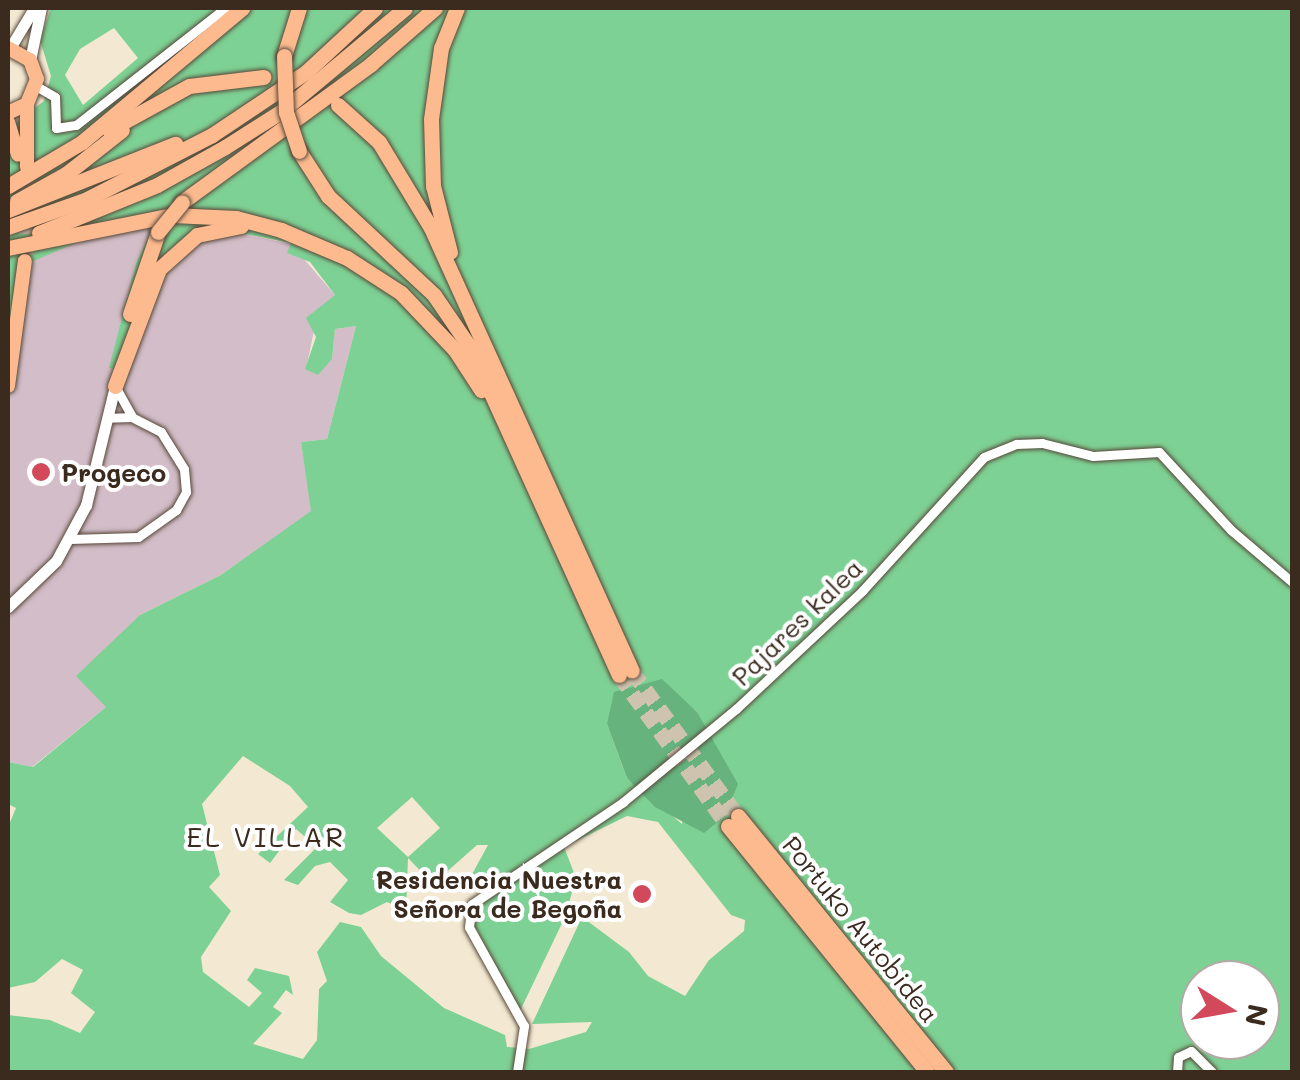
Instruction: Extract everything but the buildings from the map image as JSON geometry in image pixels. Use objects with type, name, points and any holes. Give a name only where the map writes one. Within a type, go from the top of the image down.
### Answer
[{"type":"highway","points":[[8,188],[82,142],[242,8]]},
{"type":"highway","points":[[299,8],[284,56],[286,112],[299,151],[328,196],[419,278],[453,320],[482,370],[504,431],[551,536],[625,673],[473,317],[401,175],[370,132],[338,105]]},
{"type":"highway","points":[[8,208],[83,186],[210,125],[374,8]]},
{"type":"highway","points":[[8,228],[87,198],[212,135],[306,72],[374,8]]},
{"type":"highway","points":[[15,253],[157,185],[225,147],[308,91],[405,8]]},
{"type":"highway","points":[[114,386],[140,276],[158,232],[182,202],[371,64],[435,8]]},
{"type":"highway","points":[[457,8],[434,86],[430,151],[440,217],[473,317]]},
{"type":"highway","points":[[8,188],[56,168],[156,102],[212,80],[263,77]]},
{"type":"highway","points":[[8,208],[66,174],[156,102]]},
{"type":"highway","points":[[15,253],[160,216],[216,216],[265,226],[335,251],[400,293],[456,350],[504,431]]},
{"type":"highway","points":[[114,386],[147,294],[170,255],[211,230],[265,226]]},
{"type":"highway","name":"Portuko Autobidea","points":[[927,1072],[733,821],[946,1072]]},
{"type":"main road","points":[[8,122],[24,170],[27,104],[36,86],[30,60],[9,48]]},
{"type":"main road","points":[[8,113],[27,104]]},
{"type":"main road","points":[[8,349],[15,253]]},
{"type":"main road","points":[[8,386],[15,253]]},
{"type":"street","points":[[9,48],[37,8]]},
{"type":"street","points":[[30,60],[37,8]]},
{"type":"street","points":[[36,86],[55,97],[56,128],[76,126],[225,8]]},
{"type":"street","points":[[114,386],[132,417]]},
{"type":"street","points":[[8,608],[70,539],[86,506],[114,386]]},
{"type":"street","points":[[70,539],[138,537],[182,502],[187,480],[171,447],[152,426],[132,417],[107,418]]},
{"type":"street","name":"Pajares kalea","points":[[516,1072],[524,1026],[468,926],[472,904],[623,802],[736,708],[862,590],[984,457],[1016,444],[1042,443],[1093,456],[1159,452],[1231,530],[1292,582]]},
{"type":"street","points":[[1178,1072],[1178,1057],[1191,1051],[1212,1072]]},
{"type":"shaded area","points":[[154,224],[136,263],[110,368],[125,372],[160,278],[173,262],[200,241],[240,233],[291,244],[335,295],[314,331],[306,369],[332,359],[335,329],[356,326],[327,439],[301,442],[312,511],[221,575],[140,615],[106,707],[32,767],[8,762],[8,395],[31,261],[97,234]]},
{"type":"green space","points":[[51,8],[1292,8],[1292,1072],[8,1072],[8,1015],[50,1020],[80,1033],[95,1012],[71,993],[83,970],[62,959],[35,982],[8,988],[8,827],[16,808],[8,804],[8,762],[33,767],[106,707],[76,676],[140,615],[221,575],[311,511],[301,442],[327,439],[356,326],[335,329],[332,359],[318,375],[305,369],[316,337],[306,318],[335,295],[310,262],[287,253],[291,243],[240,233],[200,241],[183,253],[160,279],[125,372],[109,368],[136,263],[154,225],[97,234],[31,262],[8,395],[8,128],[44,101],[51,76],[40,40]],"holes":[[[114,28],[138,58],[83,105],[65,75],[80,49]],[[684,701],[697,712],[682,824],[627,778],[607,724]],[[243,756],[290,786],[308,807],[258,854],[270,863],[296,829],[317,847],[284,880],[298,885],[315,866],[330,862],[348,880],[330,902],[361,915],[387,902],[406,910],[408,858],[433,884],[477,845],[488,845],[470,878],[484,884],[487,897],[473,924],[520,1011],[565,917],[576,878],[564,847],[627,816],[658,822],[731,915],[745,920],[744,931],[709,960],[685,996],[648,976],[629,952],[582,917],[532,1024],[592,1022],[586,1032],[529,1049],[507,1047],[505,1035],[444,1008],[381,956],[361,927],[340,922],[317,952],[327,981],[319,989],[317,1040],[303,1059],[253,1044],[282,1013],[273,1007],[286,990],[293,995],[289,976],[255,968],[247,980],[262,993],[249,1007],[203,972],[201,957],[231,911],[209,887],[220,875],[202,804]],[[412,797],[440,828],[408,857],[377,828]]]},
{"type":"green space","points":[[662,679],[697,712],[738,784],[725,816],[704,833],[655,807],[627,778],[607,724],[614,692]]},
{"type":"tunnel","points":[[26,255],[27,167]]},
{"type":"tunnel","points":[[632,671],[738,816]]},
{"type":"tunnel","points":[[619,675],[728,826]]},
{"type":"place","name":"Progeco","points":[[41,472]]},
{"type":"place","name":"Residencia Nuestra Señora de Begoña","points":[[642,894]]},
{"type":"district","name":"EL VILLAR","points":[[266,836]]}]
